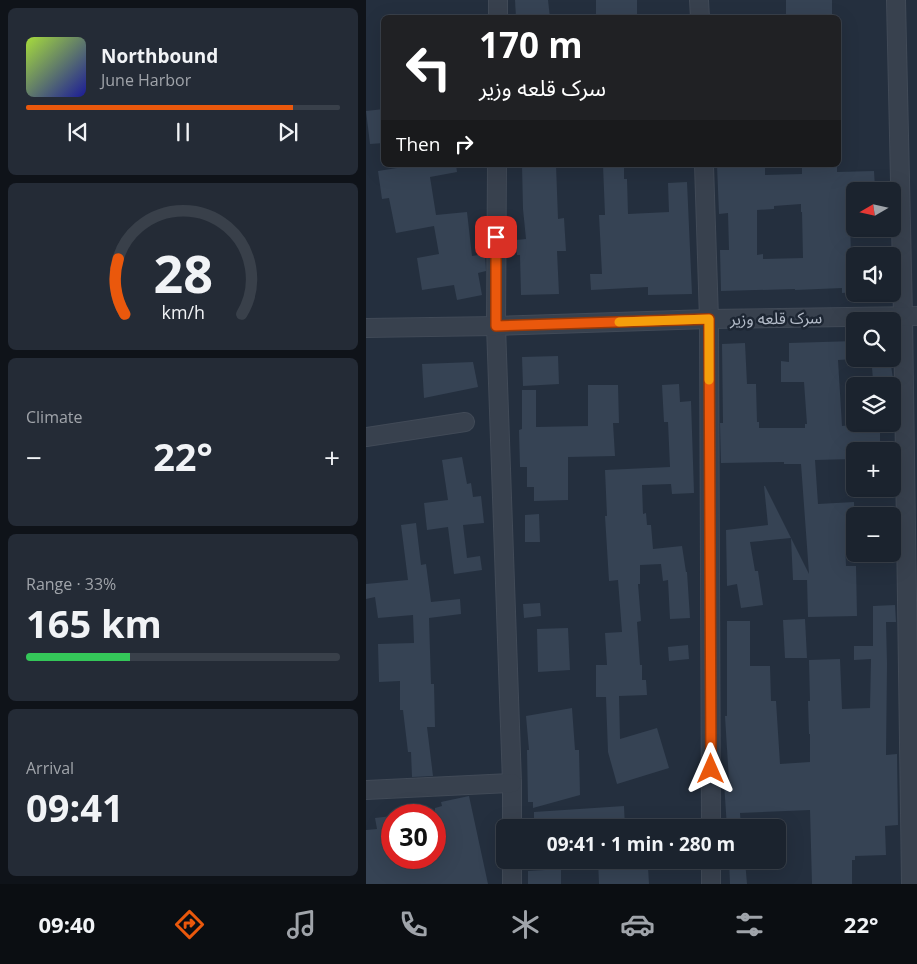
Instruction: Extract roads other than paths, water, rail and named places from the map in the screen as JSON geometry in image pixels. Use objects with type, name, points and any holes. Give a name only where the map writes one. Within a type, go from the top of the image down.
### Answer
[{"type":"street","points":[[498,0],[498,15]]},
{"type":"street","points":[[699,0],[700,15]]},
{"type":"street","points":[[896,0],[910,316],[911,884]]},
{"type":"street","points":[[497,167],[496,326],[512,819]]},
{"type":"street","points":[[704,167],[709,319],[711,819]]},
{"type":"street","name":"سرک قلعه وزیر","points":[[366,328],[910,316]]},
{"type":"street","points":[[366,437],[464,422]]},
{"type":"street","points":[[366,790],[512,783]]},
{"type":"street","points":[[512,869],[512,884]]},
{"type":"street","points":[[711,869],[712,884]]}]
